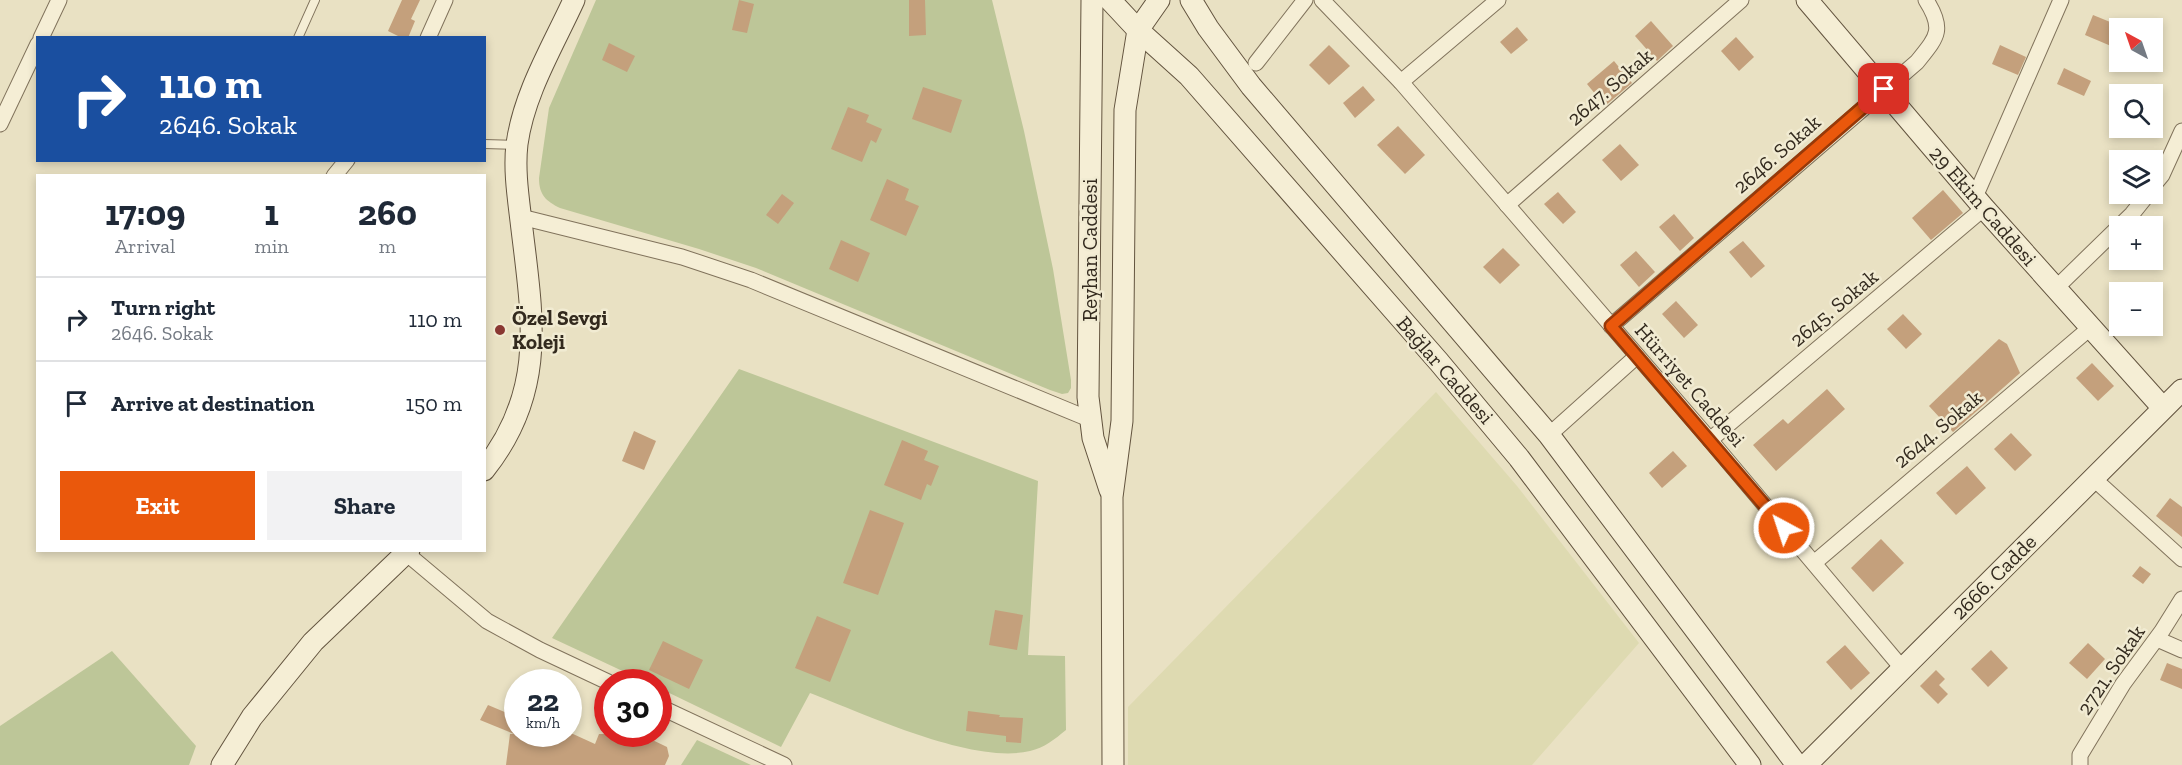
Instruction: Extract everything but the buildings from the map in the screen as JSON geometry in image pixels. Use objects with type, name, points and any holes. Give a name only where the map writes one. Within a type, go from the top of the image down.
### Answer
[{"type":"street","points":[[42,36],[59,0]]},
{"type":"street","points":[[429,36],[445,0]]},
{"type":"street","points":[[486,467],[507,438],[520,409],[531,359],[532,323],[516,173],[517,145],[534,87],[574,0]]},
{"type":"street","name":"Reyhan Caddesi","points":[[1092,0],[1089,420],[1112,497]]},
{"type":"street","name":"Bağlar Caddesi","points":[[1110,0],[1138,30],[1189,76],[1512,449],[1750,765]]},
{"type":"street","points":[[1138,30],[1159,0]]},
{"type":"street","name":"Bağlar Caddesi","points":[[1191,0],[1208,28],[1251,86],[1549,435],[1797,765]]},
{"type":"street","points":[[1256,63],[1305,0]]},
{"type":"street","name":"Hürriyet Caddesi","points":[[1322,0],[1401,82],[1710,440],[1902,668]]},
{"type":"street","points":[[1401,82],[1497,0]]},
{"type":"street","name":"2647. Sokak","points":[[1507,205],[1741,0]]},
{"type":"street","name":"29 Ekim Caddesi","points":[[1806,0],[1979,203],[2163,408]]},
{"type":"street","name":"2646. Sokak","points":[[1611,326],[1917,62],[1936,38],[1936,19],[1926,0]]},
{"type":"street","name":"2645. Sokak","points":[[1710,440],[1979,203],[2061,0]]},
{"type":"street","name":"Reyhan Caddesi","points":[[1113,765],[1112,497],[1122,421],[1125,110],[1138,30]]},
{"type":"street","points":[[0,124],[36,48]]},
{"type":"street","points":[[2163,173],[2182,131]]},
{"type":"street","points":[[2055,289],[2140,204]]},
{"type":"street","points":[[520,217],[682,257],[751,279],[1089,420]]},
{"type":"street","name":"2644. Sokak","points":[[1814,563],[2090,328]]},
{"type":"street","points":[[1549,435],[1637,356]]},
{"type":"street","name":"2666. Cadde","points":[[1806,765],[2182,390]]},
{"type":"street","points":[[2093,478],[2182,558]]},
{"type":"street","points":[[222,765],[252,717],[300,657],[407,552],[487,621],[540,650],[594,675]]},
{"type":"street","name":"2721. Sokak","points":[[2080,765],[2080,755],[2124,684],[2157,639],[2182,599]]},
{"type":"street","points":[[2157,639],[2182,650]]},
{"type":"street","points":[[672,713],[784,765]]},
{"type":"lane","points":[[299,36],[315,0]]},
{"type":"lane","points":[[486,144],[517,145]]},
{"type":"shaded area","points":[[1436,392],[1517,486],[1639,643],[1532,765],[1128,765],[1128,707]]},
{"type":"green space","points":[[596,0],[992,0],[1024,131],[1053,269],[1071,380],[1068,393],[1062,394],[1050,390],[756,268],[560,208],[547,200],[540,189],[539,178],[549,108]]},
{"type":"green space","points":[[739,369],[1038,481],[1028,655],[1065,656],[1066,730],[1035,750],[1006,753],[979,751],[919,735],[810,693],[781,747],[672,694],[672,669],[618,669],[552,638]]},
{"type":"green space","points":[[112,651],[196,746],[189,765],[0,765],[0,726]]},
{"type":"green space","points":[[697,740],[751,765],[681,765]]},
{"type":"place","name":"Özel Sevgi Koleji","points":[[500,330]]},
{"type":"route","points":[[1784,528],[1611,326],[1884,89]]}]
